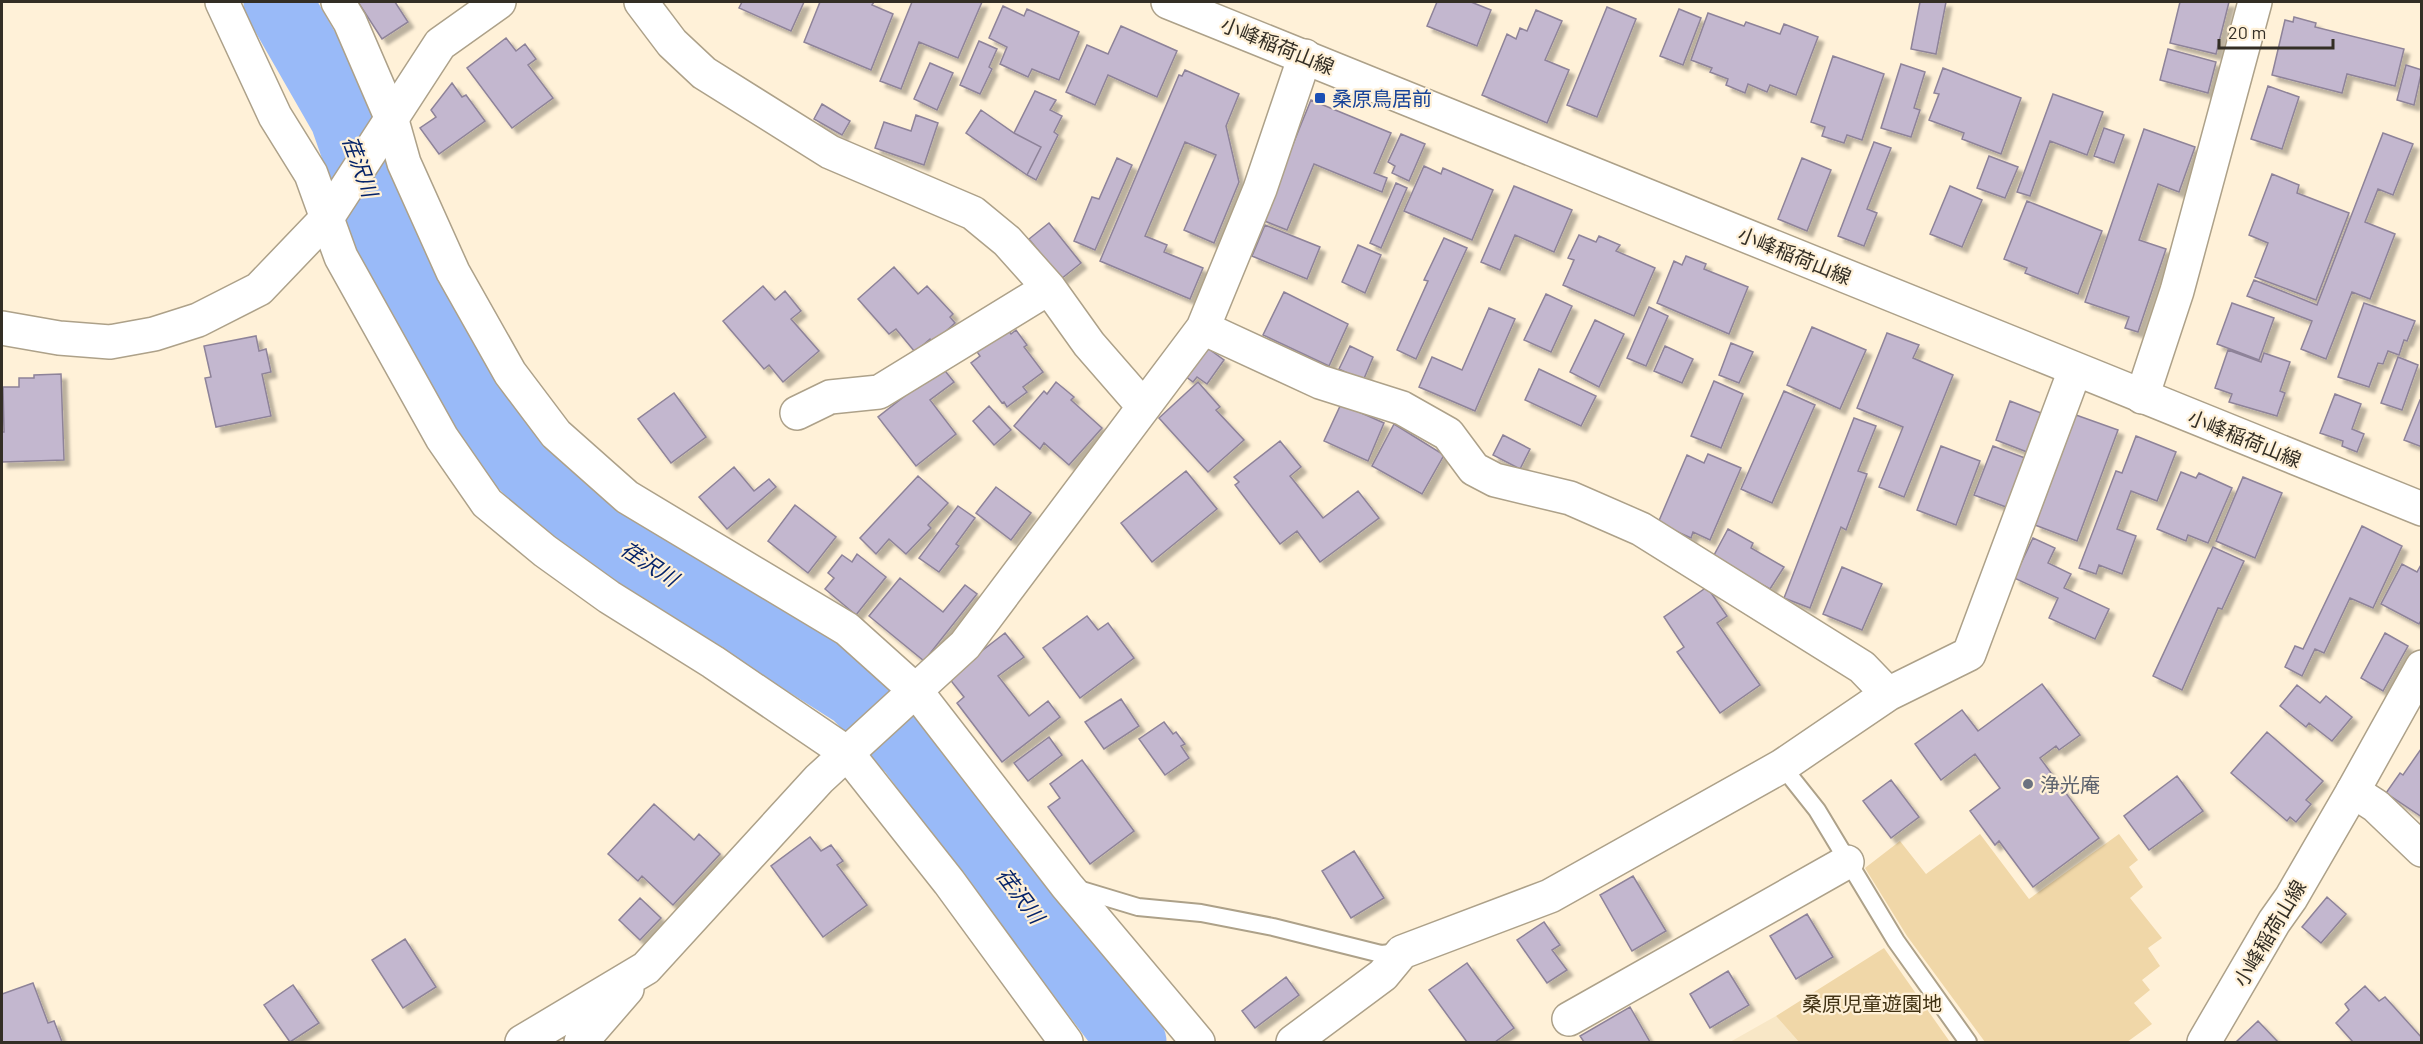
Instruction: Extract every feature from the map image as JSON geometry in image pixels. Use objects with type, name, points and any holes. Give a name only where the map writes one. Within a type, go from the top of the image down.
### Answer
[{"type":"street","points":[[222,2],[275,116],[334,207],[341,257],[442,438],[487,503],[545,551],[609,597],[853,749],[1066,1042]]},
{"type":"street","points":[[338,2],[350,22],[404,163],[453,272],[510,373],[556,434],[627,496],[848,629],[912,694],[1066,886],[1198,1042]]},
{"type":"street","points":[[2,328],[59,338],[110,342],[154,334],[198,320],[259,289],[334,207],[440,44],[499,2]]},
{"type":"street","points":[[641,2],[672,43],[704,73],[830,152],[974,213],[1007,241],[1049,288],[1089,344],[1143,406]]},
{"type":"street","name":"小峰稲荷山線","points":[[1168,2],[2421,509]]},
{"type":"street","points":[[2142,398],[2176,291],[2255,2]]},
{"type":"street","points":[[581,1042],[819,779],[965,645],[1203,328],[1260,189],[1305,56]]},
{"type":"street","points":[[797,414],[830,397],[879,392],[1049,288]]},
{"type":"street","points":[[1203,328],[1320,382],[1402,408],[1448,434],[1474,469],[1495,480],[1570,498],[1641,529],[1862,667],[1888,694]]},
{"type":"street","points":[[1293,1042],[1383,975],[1402,952],[1550,896],[1782,766],[1888,694],[1969,654],[2075,370]]},
{"type":"street","name":"小峰稲荷山線","points":[[2204,1042],[2354,791],[2421,667]]},
{"type":"street","points":[[2354,791],[2376,806],[2421,850]]},
{"type":"street","points":[[1569,1019],[1847,862]]},
{"type":"street","points":[[522,1042],[646,968]]},
{"type":"lane","points":[[1782,766],[1817,810],[1896,941],[1968,1042]]},
{"type":"lane","points":[[1066,886],[1138,907],[1201,913],[1274,927],[1381,954],[1402,952]]},
{"type":"shaded area","points":[[1776,1016],[1799,1042],[1730,1042]]},
{"type":"green space","points":[[1980,834],[2029,899],[2119,834],[2138,860],[2129,867],[2143,887],[2130,898],[2162,938],[2148,948],[2160,966],[2142,980],[2150,990],[2134,1003],[2152,1024],[2127,1042],[1985,1042],[1907,936],[1865,868],[1900,841],[1926,874]]},
{"type":"green space","name":"桑原児童遊園地","points":[[1884,948],[1950,1042],[1799,1042],[1776,1016]]},
{"type":"building","points":[[358,2],[395,2],[408,22],[382,39]]},
{"type":"building","points":[[742,2],[804,2],[791,31],[739,8]]},
{"type":"building","points":[[820,2],[874,2],[872,5],[893,14],[871,70],[804,42]]},
{"type":"building","points":[[912,2],[982,2],[958,58],[919,42],[901,89],[880,81]]},
{"type":"building","points":[[1437,2],[1471,2],[1491,10],[1477,46],[1427,26]]},
{"type":"building","points":[[1920,2],[1946,2],[1936,54],[1911,49]]},
{"type":"building","points":[[2180,2],[2229,2],[2216,54],[2170,43]]},
{"type":"building","points":[[1003,6],[1024,16],[1027,9],[1079,32],[1059,80],[1032,69],[1028,77],[1000,64],[1007,47],[989,38]]},
{"type":"building","points":[[1607,7],[1636,19],[1597,117],[1567,105]]},
{"type":"building","points":[[1679,9],[1701,18],[1683,65],[1660,56]]},
{"type":"building","points":[[1536,10],[1562,21],[1545,60],[1569,70],[1547,123],[1482,95],[1507,34],[1516,39],[1520,28],[1527,31]]},
{"type":"building","points":[[1708,13],[1744,26],[1746,22],[1780,34],[1784,24],[1818,37],[1796,95],[1770,85],[1767,92],[1748,84],[1745,93],[1726,85],[1728,79],[1710,72],[1712,68],[1691,60]]},
{"type":"building","points":[[2294,17],[2316,23],[2315,27],[2404,49],[2395,86],[2347,74],[2342,93],[2272,75],[2285,20],[2293,22]]},
{"type":"building","points":[[1121,26],[1177,51],[1157,97],[1108,75],[1095,105],[1066,92],[1087,45],[1108,54]]},
{"type":"building","points":[[506,38],[516,51],[525,44],[536,59],[528,65],[553,98],[512,128],[467,68]]},
{"type":"building","points":[[979,41],[997,49],[989,67],[992,69],[980,94],[960,85]]},
{"type":"building","points":[[2168,49],[2216,62],[2208,93],[2160,80]]},
{"type":"building","points":[[1833,56],[1884,74],[1862,140],[1847,135],[1844,143],[1822,136],[1825,127],[1811,122]]},
{"type":"building","points":[[930,63],[953,73],[937,110],[914,99]]},
{"type":"building","points":[[1901,64],[1925,72],[1914,108],[1920,110],[1911,137],[1881,128]]},
{"type":"building","points":[[2406,65],[2422,70],[2414,105],[2397,100]]},
{"type":"building","points":[[1943,68],[2021,98],[2001,154],[1962,139],[1964,133],[1929,120],[1939,94],[1934,93]]},
{"type":"building","points":[[1185,70],[1239,94],[1226,126],[1239,182],[1214,243],[1184,230],[1216,155],[1185,142],[1145,236],[1167,245],[1164,252],[1203,268],[1190,299],[1100,261],[1179,75],[1182,76]]},
{"type":"building","points":[[452,83],[462,97],[466,95],[485,121],[439,154],[420,128],[436,117],[431,110]]},
{"type":"building","points":[[2268,86],[2299,97],[2282,149],[2251,139]]},
{"type":"building","points":[[1035,91],[1056,100],[1050,110],[1062,116],[1054,132],[1058,135],[1036,180],[1027,175],[1041,147],[1014,133]]},
{"type":"building","points":[[2053,94],[2103,112],[2087,155],[2050,141],[2030,196],[2017,192]]},
{"type":"building","points":[[1311,100],[1391,133],[1374,173],[1387,178],[1382,192],[1314,164],[1287,230],[1262,220]]},
{"type":"building","points":[[822,104],[850,121],[842,135],[814,119]]},
{"type":"building","points":[[981,110],[1014,133],[1041,147],[1027,175],[966,133]]},
{"type":"building","points":[[916,115],[938,123],[924,165],[875,148],[884,122],[911,131]]},
{"type":"building","points":[[2104,128],[2124,135],[2114,163],[2094,156]]},
{"type":"building","points":[[2144,129],[2195,147],[2179,192],[2158,184],[2139,240],[2166,249],[2138,332],[2125,328],[2129,317],[2085,302]]},
{"type":"building","points":[[2383,133],[2413,144],[2393,195],[2378,189],[2365,222],[2395,234],[2370,299],[2352,292],[2326,359],[2301,349],[2312,321],[2247,296],[2254,280],[2317,305]]},
{"type":"building","points":[[1401,134],[1425,144],[1409,181],[1392,173],[1395,166],[1388,162]]},
{"type":"building","points":[[1874,142],[1891,148],[1867,209],[1877,213],[1864,246],[1838,236]]},
{"type":"building","points":[[1989,156],[2018,167],[2005,198],[1977,188]]},
{"type":"building","points":[[1117,158],[1132,165],[1095,250],[1074,241],[1092,197],[1099,199]]},
{"type":"building","points":[[1802,158],[1831,170],[1807,231],[1778,219]]},
{"type":"building","points":[[1424,166],[1441,174],[1443,168],[1493,190],[1472,240],[1404,211]]},
{"type":"building","points":[[2272,174],[2299,185],[2297,193],[2349,213],[2316,300],[2255,277],[2268,243],[2249,235]]},
{"type":"building","points":[[1396,183],[1407,188],[1381,248],[1370,243]]},
{"type":"building","points":[[1514,186],[1572,210],[1554,252],[1515,235],[1500,270],[1481,262]]},
{"type":"building","points":[[1950,186],[1982,200],[1962,247],[1930,234]]},
{"type":"building","points":[[2027,201],[2102,231],[2078,294],[2025,273],[2027,268],[2004,259]]},
{"type":"building","points":[[1049,223],[1081,263],[1061,279],[1029,239]]},
{"type":"building","points":[[1265,225],[1320,247],[1307,279],[1252,256]]},
{"type":"building","points":[[1579,235],[1596,242],[1599,236],[1620,245],[1616,251],[1655,268],[1634,316],[1563,285],[1574,260],[1568,258]]},
{"type":"building","points":[[1444,238],[1467,248],[1416,359],[1397,350],[1428,281],[1424,280]]},
{"type":"building","points":[[1358,245],[1381,255],[1365,293],[1342,282]]},
{"type":"building","points":[[1686,256],[1706,264],[1704,269],[1748,287],[1729,334],[1657,303],[1674,261],[1682,265]]},
{"type":"building","points":[[894,267],[918,294],[927,286],[953,314],[950,317],[955,323],[933,343],[930,339],[915,352],[896,329],[889,334],[858,299]]},
{"type":"building","points":[[763,286],[775,300],[785,291],[801,311],[791,319],[819,351],[783,382],[769,365],[764,369],[723,321]]},
{"type":"building","points":[[1284,292],[1348,324],[1329,366],[1263,335]]},
{"type":"building","points":[[1546,294],[1572,306],[1551,352],[1524,340]]},
{"type":"building","points":[[2232,303],[2274,318],[2259,360],[2217,344]]},
{"type":"building","points":[[2364,303],[2415,321],[2407,341],[2404,340],[2399,355],[2388,351],[2383,364],[2378,363],[2369,387],[2338,377]]},
{"type":"building","points":[[1649,307],[1668,316],[1646,366],[1627,358]]},
{"type":"building","points":[[1489,308],[1515,319],[1475,411],[1419,387],[1432,357],[1462,370]]},
{"type":"building","points":[[1595,320],[1624,334],[1599,387],[1570,372]]},
{"type":"building","points":[[1006,327],[1011,334],[1016,330],[1027,345],[1024,347],[1043,372],[1023,387],[1027,392],[1007,407],[971,363],[980,356],[975,349]]},
{"type":"building","points":[[1812,327],[1866,350],[1840,409],[1787,385]]},
{"type":"building","points":[[1887,333],[1919,345],[1913,358],[1953,375],[1904,497],[1879,487],[1903,427],[1857,408]]},
{"type":"building","points":[[256,336],[259,351],[266,349],[271,372],[262,374],[271,416],[216,427],[205,378],[211,377],[204,346]]},
{"type":"building","points":[[1731,343],[1753,352],[1739,383],[1719,375]]},
{"type":"building","points":[[1350,346],[1373,357],[1363,381],[1339,369]]},
{"type":"building","points":[[1665,346],[1693,359],[1682,383],[1654,371]]},
{"type":"building","points":[[1206,347],[1224,360],[1207,384],[1197,377],[1193,382],[1185,376]]},
{"type":"building","points":[[2228,350],[2261,362],[2264,353],[2290,362],[2280,391],[2285,393],[2277,416],[2229,402],[2232,394],[2215,388]]},
{"type":"building","points":[[2398,357],[2418,365],[2402,410],[2381,403]]},
{"type":"building","points":[[942,367],[954,382],[930,400],[956,434],[916,466],[878,417]]},
{"type":"building","points":[[1539,369],[1596,396],[1581,426],[1525,400]]},
{"type":"building","points":[[61,374],[64,460],[2,462],[3,387],[19,387],[19,378]]},
{"type":"building","points":[[1714,381],[1743,394],[1721,448],[1691,436]]},
{"type":"building","points":[[1056,382],[1074,397],[1071,400],[1102,428],[1069,465],[1044,443],[1040,449],[1014,426],[1044,391],[1047,394]]},
{"type":"building","points":[[1198,382],[1220,407],[1216,410],[1244,440],[1208,472],[1159,418]]},
{"type":"building","points":[[1784,391],[1815,405],[1772,503],[1741,489]]},
{"type":"building","points":[[674,393],[706,437],[671,463],[638,419]]},
{"type":"building","points":[[2335,394],[2361,404],[2352,429],[2364,434],[2357,452],[2342,446],[2343,441],[2320,433]]},
{"type":"building","points":[[2420,400],[2422,401],[2422,447],[2404,440]]},
{"type":"building","points":[[2010,401],[2041,413],[2027,452],[1996,440]]},
{"type":"building","points":[[1341,404],[1384,423],[1368,461],[1324,441]]},
{"type":"building","points":[[989,406],[1011,430],[994,445],[973,421]]},
{"type":"building","points":[[2076,415],[2118,430],[2077,541],[2035,525]]},
{"type":"building","points":[[1854,418],[1876,426],[1858,471],[1867,474],[1846,530],[1841,527],[1810,608],[1784,598]]},
{"type":"building","points":[[1394,424],[1444,455],[1422,494],[1372,466]]},
{"type":"building","points":[[1503,435],[1530,449],[1520,469],[1493,455]]},
{"type":"building","points":[[2136,436],[2176,452],[2157,501],[2131,491],[2117,529],[2136,536],[2122,574],[2099,565],[2096,574],[2079,568],[2116,471],[2122,473]]},
{"type":"building","points":[[1280,441],[1301,467],[1290,476],[1323,518],[1358,491],[1379,518],[1320,562],[1297,531],[1280,544],[1235,485],[1239,482],[1234,477]]},
{"type":"building","points":[[1941,446],[1980,461],[1956,525],[1917,510]]},
{"type":"building","points":[[1993,446],[2025,458],[2006,507],[1974,495]]},
{"type":"building","points":[[1708,454],[1741,468],[1710,540],[1693,532],[1691,538],[1658,523],[1687,455],[1704,463]]},
{"type":"building","points":[[734,467],[754,491],[769,479],[776,487],[727,529],[699,497]]},
{"type":"building","points":[[1186,471],[1217,509],[1152,562],[1121,523]]},
{"type":"building","points":[[2181,472],[2196,478],[2199,473],[2232,488],[2208,543],[2188,535],[2186,541],[2157,529]]},
{"type":"building","points":[[918,476],[948,503],[928,525],[931,528],[906,554],[889,539],[876,554],[860,538]]},
{"type":"building","points":[[2243,477],[2282,493],[2255,558],[2216,541]]},
{"type":"building","points":[[996,487],[1031,513],[1011,540],[976,513]]},
{"type":"building","points":[[795,505],[836,537],[808,573],[768,541]]},
{"type":"building","points":[[958,506],[975,518],[956,544],[959,546],[939,572],[919,558]]},
{"type":"building","points":[[2362,526],[2402,546],[2373,608],[2350,598],[2324,653],[2315,649],[2302,676],[2285,667],[2295,646],[2303,649]]},
{"type":"building","points":[[1728,529],[1753,543],[1751,548],[1784,567],[1770,589],[1713,557]]},
{"type":"building","points":[[2033,538],[2055,548],[2048,563],[2071,574],[2064,588],[2109,609],[2095,639],[2049,618],[2058,598],[2014,578]]},
{"type":"building","points":[[2213,547],[2244,561],[2222,609],[2218,608],[2182,690],[2153,676]]},
{"type":"building","points":[[857,554],[886,577],[856,615],[825,589],[834,578],[828,573],[842,555],[852,562]]},
{"type":"building","points":[[2422,563],[2422,619],[2419,624],[2381,604],[2402,564],[2417,572]]},
{"type":"building","points":[[1842,567],[1882,584],[1862,630],[1823,614]]},
{"type":"building","points":[[900,578],[943,612],[965,585],[977,594],[924,661],[869,616]]},
{"type":"building","points":[[1707,587],[1727,616],[1717,623],[1760,685],[1720,713],[1677,652],[1684,647],[1664,617]]},
{"type":"building","points":[[1087,616],[1098,630],[1108,623],[1134,658],[1080,698],[1043,648]]},
{"type":"building","points":[[1005,633],[1024,657],[998,676],[1029,716],[1048,701],[1060,717],[1002,762],[957,703],[964,697],[948,677]]},
{"type":"building","points":[[2385,633],[2408,646],[2383,691],[2361,678]]},
{"type":"building","name":"浄光庵","points":[[2042,684],[2080,735],[2059,750],[2056,746],[2040,758],[2099,838],[2033,887],[1999,841],[1995,845],[1970,811],[2000,788],[1975,754],[1941,780],[1915,744],[1962,710],[1978,731]]},
{"type":"building","points":[[2297,685],[2320,703],[2326,696],[2352,717],[2332,741],[2309,723],[2306,727],[2280,706]]},
{"type":"building","points":[[1121,699],[1139,726],[1104,749],[1085,722]]},
{"type":"building","points":[[1164,722],[1185,744],[1181,746],[1189,758],[1165,775],[1139,739]]},
{"type":"building","points":[[2267,732],[2323,781],[2306,800],[2311,804],[2296,822],[2290,817],[2287,821],[2231,773]]},
{"type":"building","points":[[1049,737],[1062,755],[1028,781],[1014,763]]},
{"type":"building","points":[[2421,749],[2422,817],[2386,793],[2400,773],[2403,775]]},
{"type":"building","points":[[1082,760],[1134,831],[1090,864],[1048,807],[1060,798],[1050,784]]},
{"type":"building","points":[[2177,776],[2203,811],[2149,850],[2124,816]]},
{"type":"building","points":[[1891,780],[1919,817],[1891,838],[1863,801]]},
{"type":"building","points":[[654,804],[694,840],[699,834],[720,854],[673,905],[642,876],[638,881],[608,854]]},
{"type":"building","points":[[810,837],[821,851],[831,845],[843,861],[837,865],[867,905],[823,937],[771,866]]},
{"type":"building","points":[[1354,851],[1384,898],[1351,918],[1322,871]]},
{"type":"building","points":[[1633,876],[1666,931],[1632,951],[1600,895]]},
{"type":"building","points":[[2327,897],[2346,914],[2321,943],[2302,927]]},
{"type":"building","points":[[640,898],[661,918],[640,940],[619,920]]},
{"type":"building","points":[[1807,914],[1833,957],[1796,979],[1770,936]]},
{"type":"building","points":[[1544,922],[1560,945],[1552,950],[1567,970],[1547,983],[1517,940]]},
{"type":"building","points":[[405,939],[436,987],[403,1008],[372,960]]},
{"type":"building","points":[[1467,963],[1514,1028],[1495,1042],[1467,1042],[1429,990]]},
{"type":"building","points":[[1728,971],[1749,1005],[1710,1028],[1690,994]]},
{"type":"building","points":[[1286,977],[1299,995],[1255,1028],[1242,1011]]},
{"type":"building","points":[[33,983],[48,1023],[54,1021],[62,1042],[2,1042],[2,994]]},
{"type":"building","points":[[293,985],[319,1023],[290,1042],[264,1005]]},
{"type":"building","points":[[2365,986],[2379,1001],[2385,997],[2422,1038],[2422,1042],[2353,1042],[2336,1023],[2349,1010],[2345,1004]]},
{"type":"building","points":[[1630,1007],[1650,1042],[1584,1042],[1580,1036]]},
{"type":"building","points":[[2258,1021],[2278,1042],[2236,1042]]},
{"type":"waterway","name":"荏沢川","points":[[278,2],[344,117],[381,222],[438,343],[497,437],[567,510],[856,694],[911,749],[1132,1042]]},
{"type":"place","name":"桑原鳥居前","points":[[1320,98]]},
{"type":"place","name":"浄光庵","points":[[2028,784]]}]
